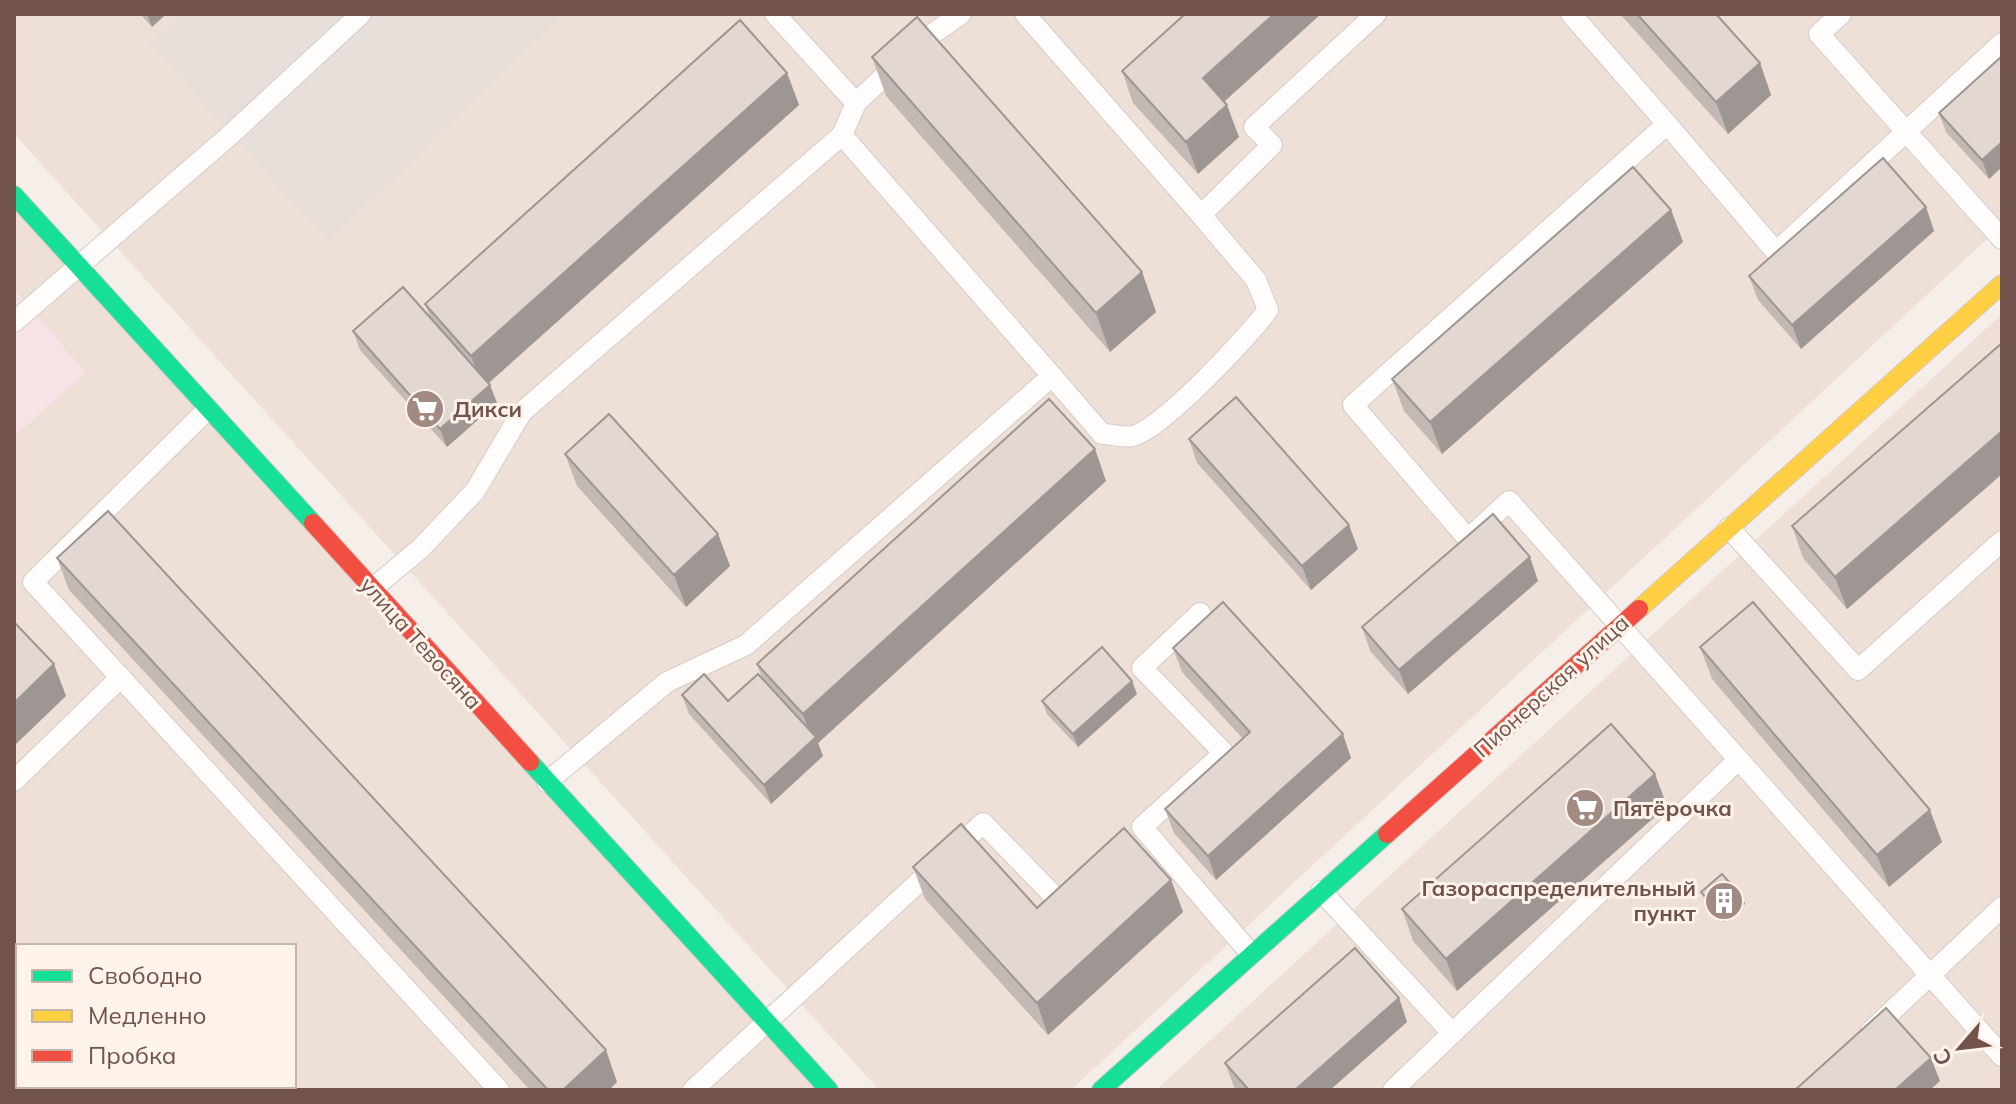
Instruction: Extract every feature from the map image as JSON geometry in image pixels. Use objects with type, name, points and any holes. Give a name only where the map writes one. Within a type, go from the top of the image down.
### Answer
[{"type":"main road","name":"улица Тевосяна","points":[[14,195],[829,1090]]},
{"type":"main road","name":"Пионерская улица","points":[[1101,1090],[2001,285]]},
{"type":"lane","points":[[14,322],[229,136],[361,14]]},
{"type":"lane","points":[[775,14],[856,103]]},
{"type":"lane","points":[[372,589],[421,548],[475,491],[522,412],[842,135],[856,103],[918,44],[961,14]]},
{"type":"lane","points":[[842,135],[1102,434],[1133,436],[1173,408],[1246,341],[1268,310],[1256,280],[1025,14]]},
{"type":"lane","points":[[1201,215],[1272,145],[1254,127],[1376,14]]},
{"type":"lane","points":[[1571,14],[1776,252],[2002,43]]},
{"type":"lane","points":[[1841,14],[1819,34],[2002,239]]},
{"type":"lane","points":[[1667,124],[1353,405],[1468,539],[1509,501],[2002,1056]]},
{"type":"lane","points":[[547,782],[667,682],[746,645],[1052,376]]},
{"type":"lane","points":[[208,409],[33,582],[497,1089]]},
{"type":"lane","points":[[1729,528],[1858,670],[2002,541]]},
{"type":"lane","points":[[1200,613],[1142,668],[1224,753],[1142,827],[1251,954]]},
{"type":"lane","points":[[14,781],[121,677]]},
{"type":"lane","points":[[1393,1090],[1738,760]]},
{"type":"lane","points":[[693,1090],[983,823],[1053,895]]},
{"type":"lane","points":[[1321,891],[1452,1033]]},
{"type":"lane","points":[[1853,1048],[2002,907]]},
{"type":"shaded area","points":[[14,14],[2002,14],[2002,225],[1071,1090],[879,1090],[14,134]]},
{"type":"shaded area","points":[[180,14],[565,14],[328,242],[149,44]]},
{"type":"shaded area","points":[[14,195],[829,1090],[14,1090]]},
{"type":"shaded area","points":[[14,289],[85,372],[14,437]]},
{"type":"shaded area","points":[[2002,314],[2002,1090],[1156,1090]]},
{"type":"building","points":[[1185,14],[1274,14],[1203,78],[1227,105],[1186,142],[1122,71]]},
{"type":"building","points":[[1637,14],[1716,14],[1760,63],[1716,102]]},
{"type":"building","points":[[917,17],[1142,272],[1096,313],[872,57]]},
{"type":"building","points":[[740,20],[787,73],[471,356],[425,304]]},
{"type":"building","points":[[2002,56],[2002,142],[1982,160],[1939,113]]},
{"type":"building","points":[[1883,158],[1926,207],[1792,325],[1749,276]]},
{"type":"building","points":[[1633,167],[1671,210],[1430,422],[1392,379]]},
{"type":"building","points":[[403,287],[490,385],[440,429],[353,331]]},
{"type":"building","points":[[2002,343],[2002,431],[1835,577],[1792,526]]},
{"type":"building","points":[[1236,397],[1349,525],[1302,566],[1189,439]]},
{"type":"building","points":[[1049,399],[1095,449],[803,714],[757,664]]},
{"type":"building","points":[[609,414],[718,534],[674,575],[565,454]]},
{"type":"building","points":[[108,511],[606,1050],[563,1090],[548,1090],[57,558]]},
{"type":"building","points":[[1493,514],[1530,557],[1399,670],[1362,627]]},
{"type":"building","points":[[1223,602],[1343,734],[1208,856],[1165,809],[1250,732],[1173,648]]},
{"type":"building","points":[[1753,602],[1930,810],[1877,855],[1700,647]]},
{"type":"building","points":[[14,622],[54,664],[14,703]]},
{"type":"building","points":[[1102,647],[1132,681],[1073,734],[1042,701]]},
{"type":"building","points":[[704,674],[728,701],[758,674],[816,737],[764,785],[682,695]]},
{"type":"building","points":[[1611,724],[1655,774],[1446,959],[1402,909]]},
{"type":"building","points":[[961,824],[1037,908],[1124,828],[1171,880],[1037,1003],[913,867]]},
{"type":"building","name":"Газораспределительный пункт","points":[[1722,874],[1742,897],[1722,915],[1701,892]]},
{"type":"building","points":[[1355,948],[1399,998],[1295,1090],[1249,1090],[1225,1063]]},
{"type":"building","points":[[14,959],[16,1068],[14,1066]]},
{"type":"building","points":[[1886,1008],[1931,1058],[1895,1090],[1795,1090]]},
{"type":"building","points":[[35,1088],[135,1090],[37,1090]]},
{"type":"traffic: fast","points":[[14,195],[313,523]]},
{"type":"traffic: fast","points":[[530,762],[829,1090]]},
{"type":"traffic: fast","points":[[1101,1090],[1387,834]]},
{"type":"traffic: slow","points":[[1639,609],[2002,284]]},
{"type":"traffic: jam","points":[[313,523],[530,762]]},
{"type":"traffic: jam","points":[[1387,834],[1639,609]]},
{"type":"place","name":"Дикси","points":[[425,409]]},
{"type":"place","name":"Пятёрочка","points":[[1585,808]]},
{"type":"place","name":"Газораспределительный пункт","points":[[1724,901]]}]
